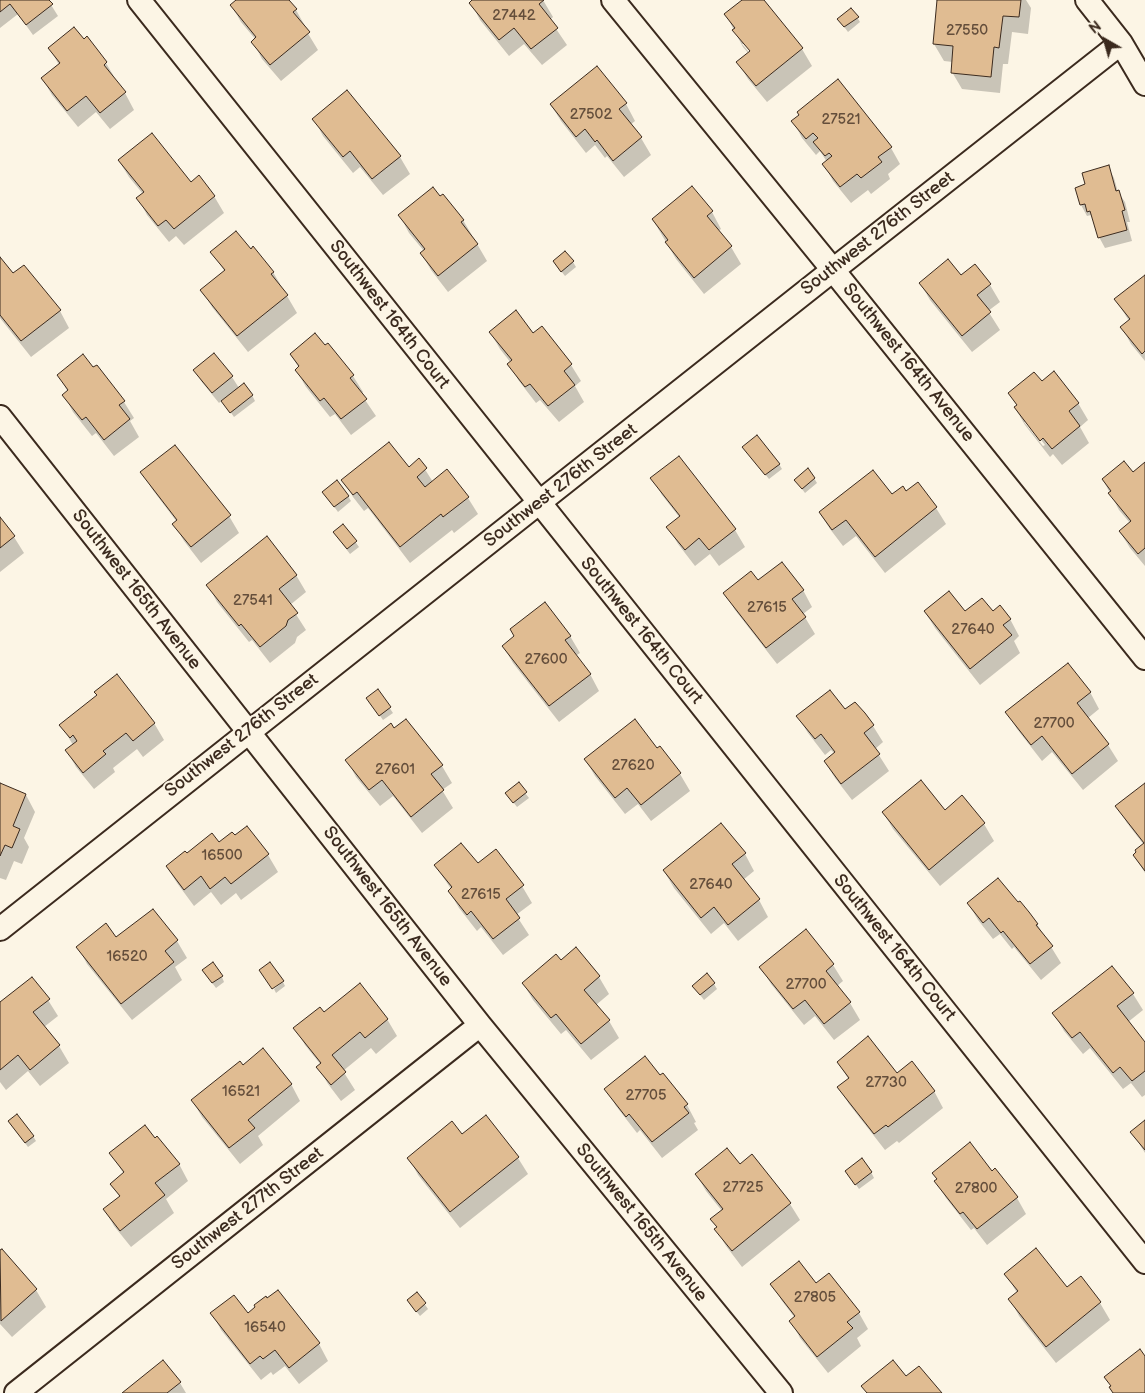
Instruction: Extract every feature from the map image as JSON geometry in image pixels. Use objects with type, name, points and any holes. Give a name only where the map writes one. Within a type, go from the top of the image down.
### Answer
[{"type":"street","name":"Southwest 164th Court","points":[[139,0],[1145,1262]]},
{"type":"street","name":"Southwest 164th Avenue","points":[[613,0],[1145,658]]},
{"type":"street","points":[[1087,0],[1121,44],[1145,84]]},
{"type":"street","name":"Southwest 276th Street","points":[[0,929],[1121,44]]},
{"type":"street","name":"Southwest 165th Avenue","points":[[0,417],[480,1025],[781,1393]]},
{"type":"street","name":"Southwest 277th Street","points":[[16,1393],[480,1025]]},
{"type":"building","points":[[0,0],[49,0],[53,4],[26,25],[10,4],[0,12]]},
{"type":"building","points":[[236,0],[289,0],[297,9],[293,12],[310,32],[270,65],[251,42],[256,37],[230,5]]},
{"type":"building","points":[[472,0],[544,0],[539,4],[558,28],[531,49],[514,28],[499,40],[469,3]]},
{"type":"building","points":[[742,0],[764,0],[803,48],[756,86],[736,62],[750,51],[732,30],[735,28],[724,14]]},
{"type":"building","points":[[937,0],[1021,0],[1019,17],[1003,16],[999,48],[994,47],[991,77],[951,73],[953,46],[933,44]]},
{"type":"building","points":[[851,8],[859,17],[844,27],[837,19]]},
{"type":"building","points":[[74,27],[84,39],[87,36],[107,62],[104,65],[126,92],[100,113],[86,96],[67,111],[41,78],[60,63],[48,48]]},
{"type":"building","points":[[597,66],[627,103],[619,109],[642,137],[613,161],[597,140],[595,142],[585,129],[576,137],[550,104]]},
{"type":"building","points":[[838,79],[892,147],[878,157],[882,162],[861,178],[857,174],[840,187],[822,164],[832,156],[829,153],[825,156],[813,142],[818,138],[813,133],[806,139],[791,121],[799,115],[797,112]]},
{"type":"building","points":[[347,90],[401,156],[372,179],[350,151],[343,157],[312,119]]},
{"type":"building","points":[[152,133],[191,182],[199,175],[215,196],[174,229],[166,220],[158,226],[136,198],[144,192],[118,160]]},
{"type":"building","points":[[1109,165],[1116,191],[1119,190],[1125,210],[1122,211],[1127,230],[1098,238],[1090,211],[1087,212],[1085,204],[1080,205],[1075,188],[1085,184],[1082,173]]},
{"type":"building","points":[[692,186],[713,211],[707,216],[732,246],[694,278],[665,242],[668,240],[652,219]]},
{"type":"building","points":[[433,187],[440,196],[443,194],[464,220],[461,222],[478,244],[438,276],[420,253],[425,249],[398,215]]},
{"type":"building","points":[[236,231],[251,249],[253,246],[274,272],[271,274],[288,295],[237,336],[200,290],[225,270],[210,252]]},
{"type":"building","points":[[565,251],[574,261],[561,272],[553,261]]},
{"type":"building","points":[[0,257],[13,273],[24,265],[61,310],[21,341],[0,315]]},
{"type":"building","points":[[948,259],[961,275],[975,264],[991,284],[977,295],[991,312],[962,336],[919,283]]},
{"type":"building","points":[[1145,275],[1145,351],[1142,354],[1120,327],[1130,319],[1114,299]]},
{"type":"building","points":[[516,310],[533,333],[542,326],[572,364],[564,371],[575,385],[548,406],[530,384],[525,387],[507,364],[512,360],[489,332]]},
{"type":"building","points":[[315,333],[325,345],[328,343],[354,375],[350,378],[367,399],[341,419],[324,398],[320,401],[295,370],[299,366],[290,354]]},
{"type":"building","points":[[214,353],[233,376],[212,393],[193,370]]},
{"type":"building","points":[[83,354],[93,367],[97,365],[125,401],[119,405],[130,419],[104,440],[86,417],[82,420],[62,395],[68,390],[57,375]]},
{"type":"building","points":[[1054,371],[1079,403],[1069,411],[1080,426],[1052,449],[1043,438],[1040,441],[1014,407],[1017,405],[1008,393],[1034,372],[1042,381]]},
{"type":"building","points":[[244,383],[253,395],[230,413],[221,401]]},
{"type":"building","points":[[757,435],[780,464],[765,475],[742,447]]},
{"type":"building","points":[[389,442],[409,467],[419,458],[427,468],[417,477],[425,487],[447,469],[469,497],[443,517],[441,514],[400,547],[357,492],[353,495],[341,480]]},
{"type":"building","points":[[175,445],[231,515],[191,547],[172,524],[177,520],[140,472]]},
{"type":"building","points":[[679,456],[736,529],[709,550],[699,538],[685,550],[666,527],[680,516],[650,478]]},
{"type":"building","points":[[1124,461],[1133,472],[1145,462],[1145,548],[1138,554],[1119,531],[1131,521],[1108,493],[1111,491],[1102,479]]},
{"type":"building","points":[[808,468],[815,478],[802,489],[794,480]]},
{"type":"building","points":[[873,470],[892,494],[903,486],[906,491],[918,482],[937,507],[875,557],[846,520],[832,530],[819,512]]},
{"type":"building","points":[[337,480],[349,496],[334,507],[322,492]]},
{"type":"building","points":[[0,517],[15,536],[0,548]]},
{"type":"building","points":[[343,524],[357,541],[347,549],[333,532]]},
{"type":"building","points":[[267,536],[297,575],[279,589],[298,613],[288,620],[286,626],[260,647],[241,624],[239,626],[206,585]]},
{"type":"building","points":[[782,562],[804,590],[792,599],[806,617],[766,648],[723,593],[751,571],[758,580]]},
{"type":"building","points":[[949,591],[965,611],[982,598],[993,611],[1000,605],[1011,619],[1003,625],[1012,635],[970,669],[924,611]]},
{"type":"building","points":[[545,602],[571,636],[565,640],[591,674],[549,706],[502,646],[514,636],[510,629]]},
{"type":"building","points":[[1068,663],[1091,692],[1077,703],[1109,744],[1072,774],[1042,736],[1031,745],[1005,712]]},
{"type":"building","points":[[117,674],[155,723],[133,741],[126,733],[103,751],[106,754],[83,773],[65,750],[77,741],[73,735],[70,738],[59,725],[97,695],[94,692]]},
{"type":"building","points":[[378,689],[391,707],[379,716],[366,698]]},
{"type":"building","points":[[830,690],[845,709],[855,702],[865,713],[874,725],[864,733],[880,754],[841,784],[824,761],[835,752],[821,734],[815,739],[796,716]]},
{"type":"building","points":[[406,719],[443,765],[431,774],[444,790],[411,817],[382,780],[369,790],[345,760],[391,723],[394,728]]},
{"type":"building","points":[[635,719],[657,748],[660,746],[681,773],[641,805],[627,788],[615,798],[584,759]]},
{"type":"building","points":[[921,780],[945,810],[962,795],[985,823],[929,870],[882,812]]},
{"type":"building","points":[[519,782],[527,792],[513,803],[505,793]]},
{"type":"building","points":[[0,783],[26,794],[13,826],[20,829],[12,848],[5,845],[0,856]]},
{"type":"building","points":[[1145,783],[1145,871],[1133,855],[1136,852],[1135,850],[1144,843],[1115,806]]},
{"type":"building","points":[[721,823],[746,853],[732,864],[760,899],[728,925],[714,907],[701,918],[663,870]]},
{"type":"building","points":[[247,826],[269,854],[231,884],[225,877],[210,889],[201,876],[184,890],[166,866],[185,851],[187,853],[212,833],[219,842],[232,832],[235,835]]},
{"type":"building","points":[[461,843],[478,863],[496,849],[524,885],[506,899],[520,918],[493,939],[471,911],[467,915],[448,891],[452,887],[434,865]]},
{"type":"building","points":[[998,878],[1029,912],[1038,924],[1036,925],[1053,946],[1030,964],[1003,931],[1001,933],[989,918],[983,923],[967,903]]},
{"type":"building","points":[[153,909],[178,940],[165,951],[174,962],[121,1004],[76,947],[106,923],[116,937]]},
{"type":"building","points":[[806,929],[834,964],[826,971],[851,1002],[824,1024],[805,1000],[793,1009],[759,967]]},
{"type":"building","points":[[576,947],[600,976],[584,990],[610,1020],[581,1044],[556,1014],[551,1018],[522,983],[556,954],[561,960]]},
{"type":"building","points":[[213,962],[223,976],[212,983],[202,970]]},
{"type":"building","points":[[270,962],[284,981],[272,989],[259,970]]},
{"type":"building","points":[[1112,966],[1134,993],[1117,1006],[1145,1042],[1145,1071],[1132,1081],[1120,1067],[1113,1073],[1080,1032],[1072,1038],[1052,1013]]},
{"type":"building","points":[[707,973],[715,983],[700,995],[692,986]]},
{"type":"building","points":[[32,977],[50,999],[33,1012],[60,1045],[30,1070],[18,1055],[0,1070],[0,1002]]},
{"type":"building","points":[[360,983],[388,1019],[365,1038],[360,1032],[332,1055],[346,1072],[331,1085],[316,1067],[321,1063],[293,1028],[320,1007],[324,1012]]},
{"type":"building","points":[[868,1036],[897,1073],[912,1061],[935,1091],[888,1127],[886,1125],[874,1134],[837,1087],[849,1078],[837,1062]]},
{"type":"building","points":[[263,1048],[292,1084],[248,1120],[255,1128],[229,1148],[191,1100],[240,1061],[243,1065]]},
{"type":"building","points":[[645,1056],[660,1075],[663,1073],[688,1104],[684,1107],[689,1113],[652,1142],[629,1114],[626,1117],[604,1089]]},
{"type":"building","points":[[17,1114],[34,1136],[25,1143],[8,1121]]},
{"type":"building","points":[[486,1115],[519,1157],[450,1212],[407,1158],[452,1121],[462,1134]]},
{"type":"building","points":[[1145,1120],[1145,1150],[1130,1132]]},
{"type":"building","points":[[145,1125],[155,1138],[157,1136],[180,1164],[155,1183],[165,1195],[120,1231],[103,1209],[120,1196],[110,1184],[124,1172],[109,1153]]},
{"type":"building","points":[[970,1142],[992,1171],[995,1168],[1018,1197],[977,1229],[963,1212],[960,1214],[934,1181],[937,1179],[932,1173]]},
{"type":"building","points":[[727,1148],[740,1164],[752,1154],[791,1203],[732,1251],[714,1229],[717,1227],[710,1219],[723,1209],[695,1174]]},
{"type":"building","points":[[862,1158],[872,1172],[855,1185],[845,1171]]},
{"type":"building","points":[[1036,1248],[1067,1287],[1081,1276],[1101,1302],[1046,1347],[1008,1299],[1018,1291],[1004,1274]]},
{"type":"building","points":[[2,1249],[37,1289],[1,1321],[0,1250]]},
{"type":"building","points":[[799,1261],[816,1283],[829,1273],[860,1312],[847,1322],[853,1328],[817,1357],[789,1321],[795,1316],[770,1284]]},
{"type":"building","points":[[278,1290],[320,1343],[289,1368],[275,1350],[263,1359],[260,1356],[250,1364],[210,1313],[234,1295],[248,1313],[255,1307],[254,1305]]},
{"type":"building","points":[[417,1292],[426,1303],[416,1312],[407,1300]]},
{"type":"building","points":[[1140,1349],[1145,1356],[1145,1393],[1113,1393],[1109,1387],[1111,1386],[1104,1377]]},
{"type":"building","points":[[163,1360],[181,1382],[167,1393],[122,1393]]},
{"type":"building","points":[[893,1360],[906,1376],[919,1366],[942,1393],[867,1393],[861,1386]]}]
